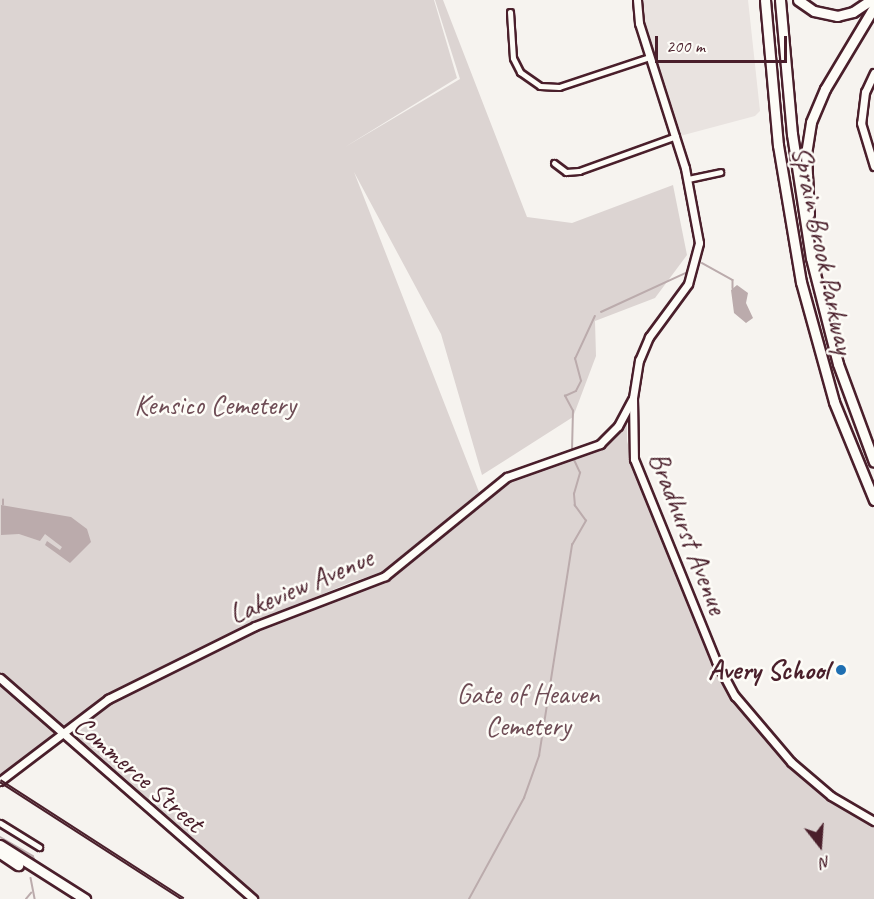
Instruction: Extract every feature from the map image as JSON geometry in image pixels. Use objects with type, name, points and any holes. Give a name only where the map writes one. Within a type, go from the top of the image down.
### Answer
[{"type":"highway","points":[[759,0],[772,97]]},
{"type":"highway","name":"Sprain Brook Parkway","points":[[765,0],[772,97],[789,222],[810,320],[839,416],[874,500]]},
{"type":"highway","name":"Sprain Brook Parkway","points":[[780,0],[790,119],[811,258],[834,349],[874,462]]},
{"type":"highway","points":[[798,0],[814,11],[837,16],[860,9],[872,0]]},
{"type":"highway","points":[[811,258],[806,161],[811,122],[825,89],[874,7]]},
{"type":"highway","points":[[0,845],[85,899]]},
{"type":"highway","points":[[0,853],[75,899]]},
{"type":"street","name":"Bradhurst Avenue","points":[[637,0],[637,14],[649,57],[688,179],[698,230],[698,256],[688,284],[644,346],[633,398],[632,444],[636,465],[726,680],[777,749],[831,796],[874,821]]},
{"type":"street","points":[[510,12],[513,58],[520,72],[540,86],[559,87],[649,57]]},
{"type":"street","points":[[874,73],[865,92],[861,123],[874,166]]},
{"type":"street","points":[[554,163],[566,172],[579,171],[676,136]]},
{"type":"street","points":[[688,179],[720,172]]},
{"type":"street","name":"Lakeview Avenue","points":[[0,781],[108,699],[242,632],[385,576],[507,477],[600,444],[618,426],[633,398]]},
{"type":"street","name":"Commerce Street","points":[[0,678],[60,734],[253,899]]},
{"type":"street","points":[[0,823],[39,847]]},
{"type":"shaded area","points":[[642,0],[748,0],[760,111],[755,116],[680,136],[645,28]]},
{"type":"shaded area","points":[[737,285],[748,293],[746,303],[753,318],[746,323],[734,313],[731,290]]},
{"type":"shaded area","points":[[1,505],[71,517],[87,529],[91,542],[70,563],[45,545],[47,541],[60,550],[62,547],[45,534],[40,541],[19,534],[1,535]]},
{"type":"green space","name":"Kensico Cemetery","points":[[0,0],[434,0],[457,78],[345,147],[460,79],[435,0],[443,0],[527,217],[572,223],[673,185],[687,255],[655,298],[595,321],[596,356],[573,417],[482,475],[441,334],[354,172],[479,492],[385,572],[351,582],[217,639],[91,706],[3,776],[0,773]]},
{"type":"green space","name":"Gate of Heaven Cemetery","points":[[627,412],[627,441],[636,473],[714,664],[741,712],[771,747],[821,792],[874,824],[874,899],[256,899],[66,732],[108,702],[245,634],[352,592],[361,592],[390,577],[505,481],[598,448]]},
{"type":"waterway","points":[[702,263],[733,280],[733,288]]},
{"type":"waterway","points":[[601,312],[688,272]]},
{"type":"waterway","points":[[572,451],[573,411],[565,396],[576,391],[581,381],[575,359],[595,316]]},
{"type":"waterway","points":[[469,899],[524,798],[539,756],[572,545],[586,521],[575,506],[574,494],[580,473],[573,458]]},
{"type":"waterway","points":[[3,500],[3,505]]},
{"type":"waterway","points":[[0,837],[33,856],[38,866]]},
{"type":"waterway","points":[[31,878],[35,899]]},
{"type":"waterway","points":[[26,899],[31,893]]},
{"type":"railway","points":[[0,781],[183,899]]},
{"type":"place","name":"Avery School","points":[[841,670]]}]
